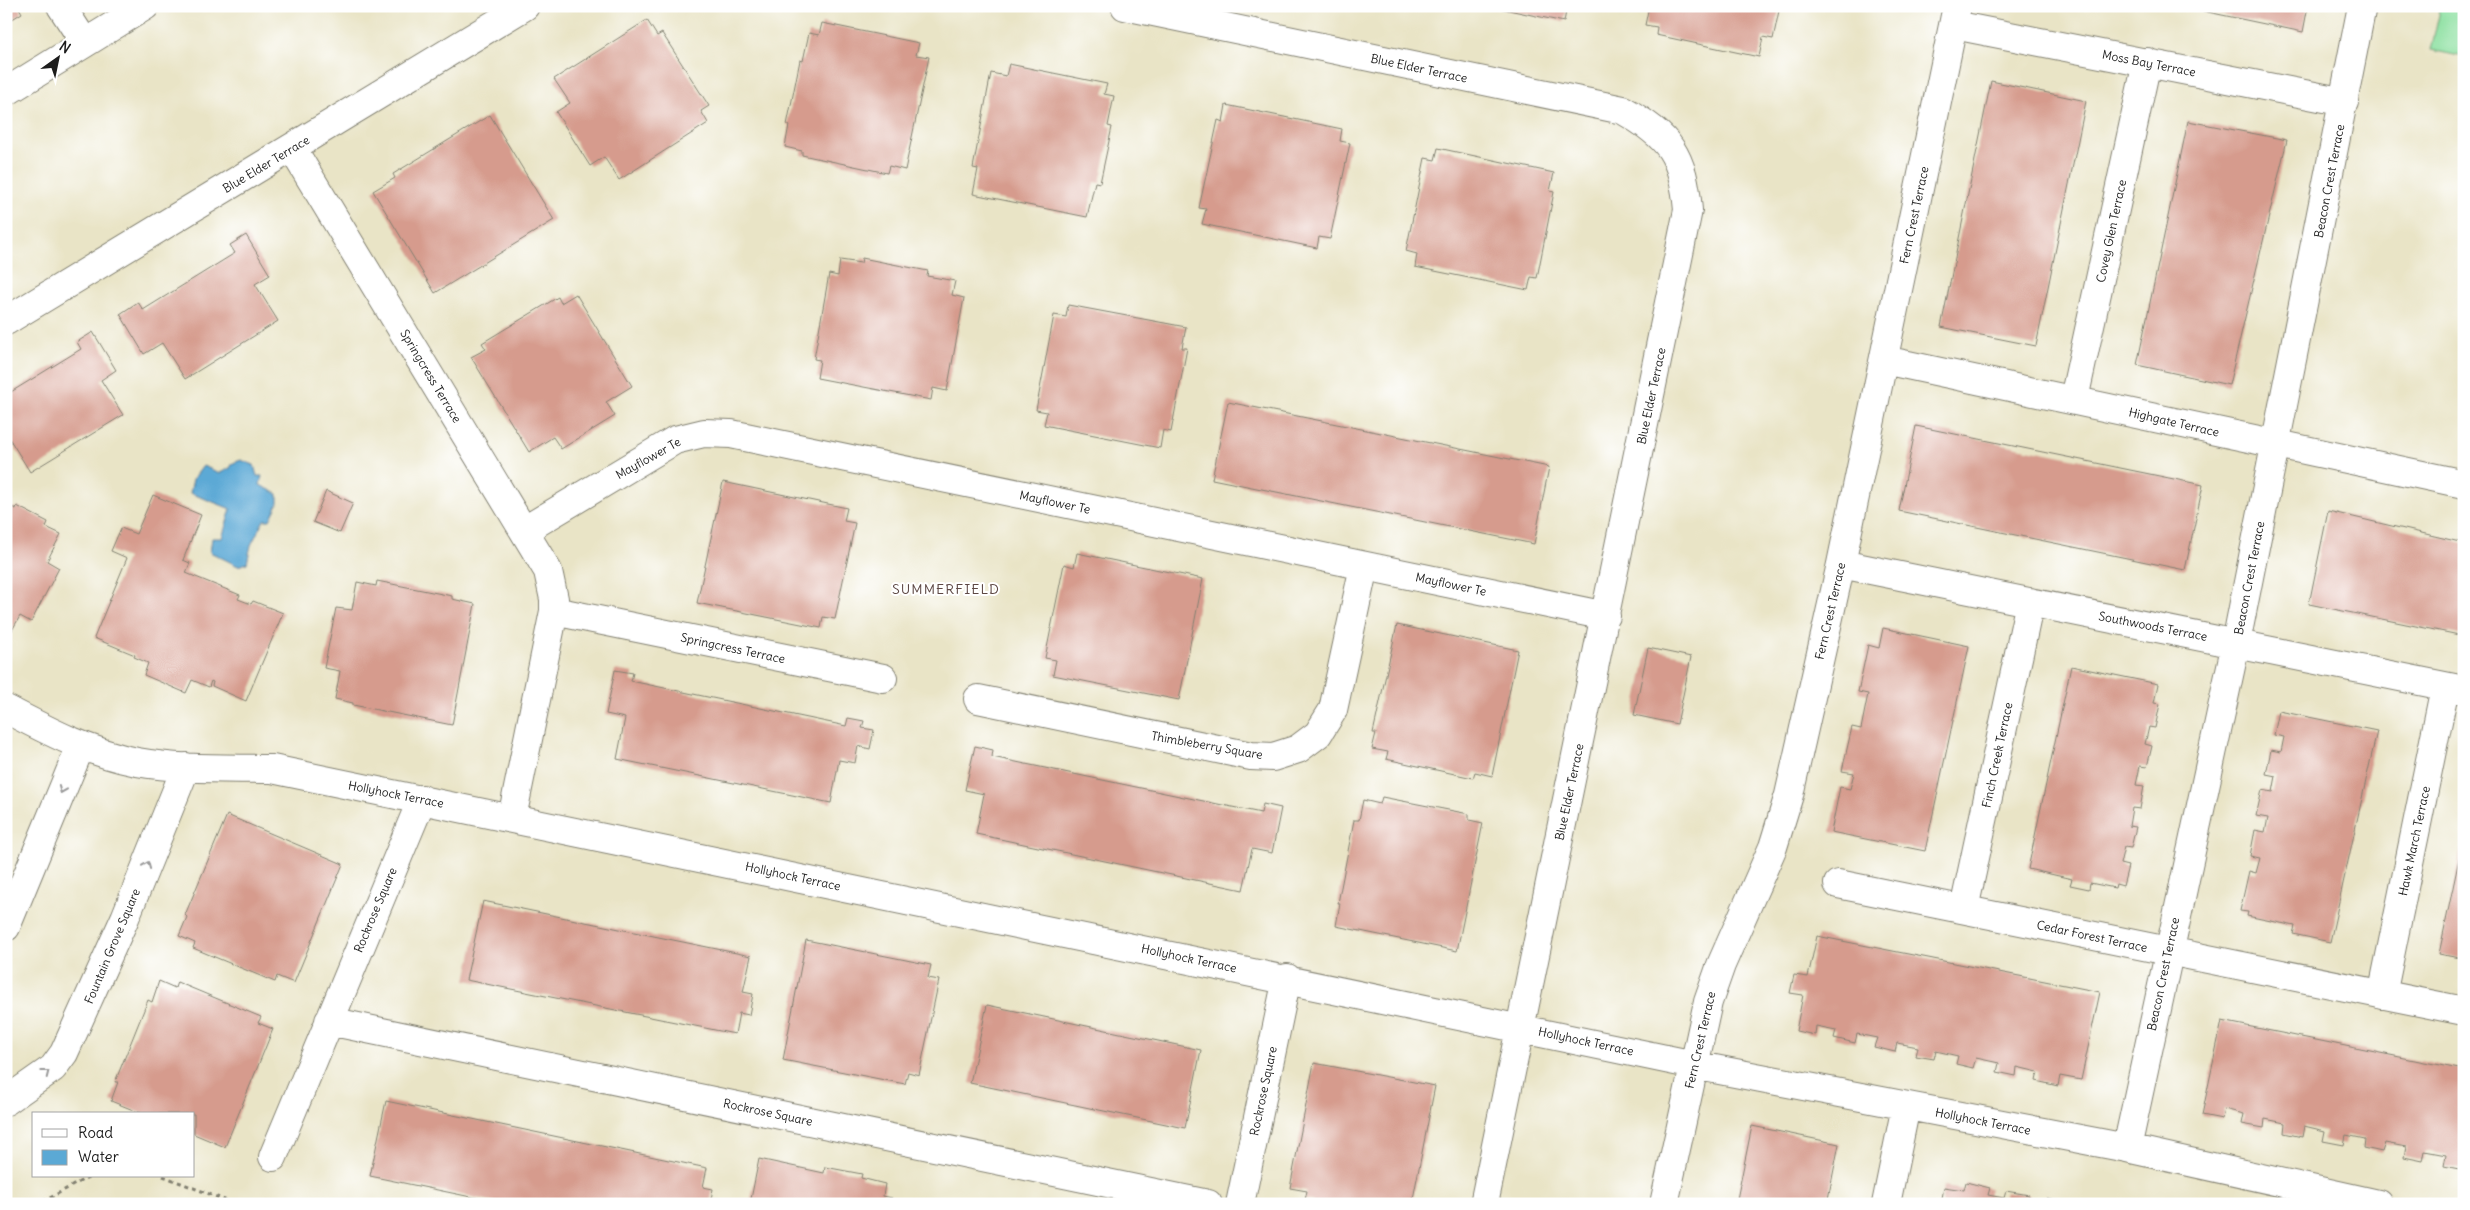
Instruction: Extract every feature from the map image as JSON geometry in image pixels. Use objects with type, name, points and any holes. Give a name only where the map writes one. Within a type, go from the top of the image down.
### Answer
[{"type":"street","points":[[61,6],[85,43]]},
{"type":"street","points":[[6,92],[145,6]]},
{"type":"street","name":"Blue Elder Terrace","points":[[6,321],[525,6]]},
{"type":"street","name":"Blue Elder Terrace","points":[[1125,6],[1623,110],[1652,126],[1673,151],[1685,179],[1688,210],[1484,1204]]},
{"type":"street","name":"Beacon Crest Terrace","points":[[2127,1148],[2167,952],[2236,643],[2345,102],[2362,6]]},
{"type":"street","name":"Moss Bay Terrace","points":[[1955,16],[2147,62],[2345,102]]},
{"type":"street","name":"Fern Crest Terrace","points":[[1664,1204],[1708,1002],[1721,965],[1773,847],[1789,795],[1841,564],[1955,16]]},
{"type":"street","name":"Covey Glen Terrace","points":[[2074,399],[2147,62]]},
{"type":"street","name":"Springcress Terrace","points":[[292,148],[525,530],[548,571],[554,599],[554,611],[512,818]]},
{"type":"street","name":"Highgate Terrace","points":[[1884,360],[2074,399],[2464,484]]},
{"type":"street","name":"Mayflower Te","points":[[525,530],[676,440],[704,433],[731,434],[1606,616]]},
{"type":"street","name":"Southwoods Terrace","points":[[1841,564],[2455,688]]},
{"type":"street","name":"Thimbleberry Square","points":[[978,699],[1251,756],[1273,756],[1298,749],[1318,734],[1332,710],[1364,566]]},
{"type":"street","name":"Finch Creek Terrace","points":[[1964,909],[2030,602]]},
{"type":"street","name":"Springcress Terrace","points":[[554,611],[883,678]]},
{"type":"street","name":"Hawk March Terrace","points":[[2382,995],[2455,688]]},
{"type":"street","name":"Hollyhock Terrace","points":[[6,709],[62,738],[138,762],[186,767],[272,769],[1287,978],[1694,1064],[2127,1148],[2336,1200],[2378,1204]]},
{"type":"street","points":[[6,928],[81,745]]},
{"type":"street","name":"Fountain Grove Square","points":[[6,1101],[53,1068],[64,1053],[125,918],[186,767]]},
{"type":"street","name":"Rockrose Square","points":[[273,1157],[422,799]]},
{"type":"street","name":"Cedar Forest Terrace","points":[[1838,884],[2464,1011]]},
{"type":"street","name":"Rockrose Square","points":[[1240,1204],[1287,978]]},
{"type":"street","name":"Rockrose Square","points":[[328,1021],[1208,1204]]},
{"type":"street","points":[[1886,1204],[1906,1106]]},
{"type":"path","points":[[35,1204],[86,1178]]},
{"type":"path","points":[[168,1178],[235,1204]]},
{"type":"green space","points":[[2441,6],[2464,6],[2464,57],[2431,50]]},
{"type":"water","points":[[241,460],[254,465],[257,476],[262,476],[260,485],[278,494],[278,504],[270,520],[264,520],[251,545],[247,563],[238,566],[210,552],[212,538],[222,538],[231,509],[190,493],[193,479],[203,466],[220,473],[230,468],[233,463]]},
{"type":"building","points":[[6,6],[18,6],[22,13],[6,23]]},
{"type":"building","points":[[1490,6],[1567,6],[1564,22]]},
{"type":"building","points":[[1649,6],[1780,6],[1773,39],[1763,37],[1759,57],[1656,35],[1657,27],[1645,25]]},
{"type":"building","points":[[2179,6],[2308,6],[2303,32]]},
{"type":"building","points":[[647,20],[657,36],[662,33],[709,106],[701,111],[708,123],[619,180],[604,157],[590,166],[556,112],[570,103],[554,79]]},
{"type":"building","points":[[822,23],[919,43],[916,55],[929,57],[905,170],[889,166],[887,173],[802,155],[802,151],[785,147],[789,125],[787,125],[800,60],[803,61],[809,33],[819,35]]},
{"type":"building","points":[[1009,64],[1107,84],[1104,94],[1114,96],[1108,126],[1112,127],[1100,183],[1095,182],[1087,217],[973,194],[978,169],[973,168],[991,73],[1006,76]]},
{"type":"building","points":[[1991,81],[2086,101],[2036,346],[1941,327]]},
{"type":"building","points":[[1226,105],[1342,129],[1340,141],[1350,143],[1330,239],[1319,237],[1317,248],[1202,224],[1206,209],[1199,208],[1218,120],[1223,122]]},
{"type":"building","points":[[490,115],[554,220],[435,293],[373,191],[395,178],[393,174]]},
{"type":"building","points":[[2188,121],[2287,140],[2229,385],[2137,365]]},
{"type":"building","points":[[1438,148],[1554,173],[1550,191],[1554,192],[1537,278],[1531,277],[1528,290],[1415,267],[1417,254],[1406,251],[1425,158],[1435,160]]},
{"type":"building","points":[[246,235],[270,275],[255,284],[278,321],[185,379],[162,343],[144,354],[120,314],[138,302],[143,310],[235,253],[230,245]]},
{"type":"building","points":[[862,258],[928,271],[927,276],[955,281],[952,295],[964,298],[947,391],[933,388],[931,400],[817,378],[820,360],[814,359],[829,274],[838,276],[840,260],[861,263]]},
{"type":"building","points":[[576,294],[632,386],[606,402],[615,416],[561,449],[553,437],[529,452],[471,357],[486,349],[482,343],[558,297],[561,303]]},
{"type":"building","points":[[1068,305],[1186,327],[1182,348],[1187,348],[1171,432],[1163,430],[1160,448],[1044,425],[1047,412],[1036,410],[1054,315],[1066,317]]},
{"type":"building","points":[[93,332],[116,370],[101,380],[123,415],[30,472],[9,438],[6,440],[6,395],[81,349],[77,342]]},
{"type":"building","points":[[1228,402],[1549,467],[1534,544],[1212,479]]},
{"type":"building","points":[[1916,426],[2203,485],[2185,570],[1899,511]]},
{"type":"building","points":[[723,482],[847,508],[844,521],[855,523],[835,619],[823,617],[821,628],[697,603]]},
{"type":"building","points":[[326,491],[353,503],[340,533],[313,522]]},
{"type":"building","points":[[153,495],[201,515],[183,560],[190,563],[186,573],[240,595],[238,599],[251,604],[253,601],[283,613],[246,701],[212,686],[213,682],[211,681],[209,687],[192,680],[186,693],[144,675],[148,663],[134,657],[135,655],[94,638],[127,558],[111,551],[121,528],[136,534]]},
{"type":"building","points":[[6,504],[16,509],[17,506],[48,522],[46,527],[61,534],[47,561],[59,568],[31,622],[20,616],[6,641]]},
{"type":"building","points":[[2328,511],[2464,543],[2464,636],[2309,604]]},
{"type":"building","points":[[1077,553],[1203,579],[1179,700],[1053,675],[1056,660],[1045,658],[1064,564],[1074,567]]},
{"type":"building","points":[[377,581],[452,596],[452,599],[475,604],[452,725],[353,705],[353,703],[335,699],[340,671],[324,668],[336,608],[352,610],[357,582],[376,586]]},
{"type":"building","points":[[1397,625],[1518,650],[1492,776],[1475,772],[1473,778],[1386,759],[1388,752],[1372,749],[1376,733],[1373,733]]},
{"type":"building","points":[[1883,628],[1969,646],[1925,851],[1831,832],[1840,787],[1850,789],[1854,773],[1842,771],[1852,727],[1861,729],[1868,694],[1858,692],[1868,645],[1879,648]]},
{"type":"building","points":[[1648,648],[1691,657],[1677,724],[1634,715]]},
{"type":"building","points":[[2071,666],[2158,684],[2154,703],[2160,704],[2155,728],[2149,727],[2145,744],[2152,746],[2147,767],[2140,766],[2136,785],[2144,786],[2140,809],[2132,808],[2129,826],[2136,827],[2131,848],[2124,847],[2120,864],[2128,866],[2123,886],[2116,884],[2115,888],[2090,883],[2089,889],[2070,885],[2072,879],[2028,869]]},
{"type":"building","points":[[615,670],[633,673],[631,681],[846,726],[848,718],[864,721],[862,728],[874,730],[870,749],[858,746],[855,763],[839,760],[831,803],[617,759],[625,718],[606,714]]},
{"type":"building","points":[[2279,711],[2377,731],[2330,942],[2293,934],[2295,926],[2247,916],[2248,912],[2240,911],[2249,871],[2256,873],[2260,858],[2250,856],[2255,830],[2265,832],[2268,818],[2256,816],[2262,790],[2273,792],[2276,776],[2266,774],[2271,750],[2281,752],[2284,737],[2274,735]]},
{"type":"building","points":[[975,746],[993,750],[992,757],[1261,813],[1263,804],[1281,808],[1272,853],[1252,849],[1243,890],[976,834],[984,794],[965,790]]},
{"type":"building","points":[[1382,797],[1469,814],[1469,820],[1483,823],[1457,951],[1336,926],[1340,903],[1338,903],[1354,820],[1359,820],[1363,800],[1380,804]]},
{"type":"building","points":[[227,815],[343,864],[294,983],[277,976],[275,982],[193,948],[195,943],[179,936],[187,917],[185,915]]},
{"type":"building","points":[[2464,840],[2464,959],[2439,954]]},
{"type":"building","points":[[483,901],[751,956],[743,992],[753,994],[749,1015],[739,1013],[735,1034],[466,980]]},
{"type":"building","points":[[1817,936],[2100,992],[2081,1080],[2060,1076],[2058,1086],[2036,1081],[2038,1072],[2017,1067],[2016,1076],[1997,1072],[1999,1063],[1976,1058],[1973,1068],[1956,1064],[1958,1056],[1936,1051],[1934,1059],[1916,1056],[1918,1047],[1897,1043],[1895,1052],[1874,1047],[1877,1038],[1857,1034],[1855,1043],[1834,1038],[1836,1030],[1816,1026],[1815,1035],[1796,1031],[1803,995],[1790,993],[1794,975],[1808,977]]},
{"type":"building","points":[[806,940],[931,965],[928,978],[939,980],[919,1075],[908,1072],[905,1084],[783,1060]]},
{"type":"building","points":[[159,981],[175,988],[177,982],[261,1017],[258,1023],[273,1029],[225,1147],[195,1134],[195,1112],[138,1112],[111,1101],[118,1082],[115,1082],[148,1000],[152,1002]]},
{"type":"building","points":[[987,1005],[1201,1050],[1185,1128],[970,1083]]},
{"type":"building","points":[[2222,1021],[2464,1070],[2464,1170],[2444,1166],[2446,1155],[2425,1151],[2423,1161],[2404,1157],[2406,1147],[2385,1143],[2382,1152],[2364,1148],[2365,1139],[2346,1135],[2344,1145],[2323,1141],[2325,1131],[2304,1126],[2302,1137],[2284,1133],[2285,1123],[2265,1119],[2264,1128],[2242,1124],[2244,1114],[2224,1109],[2222,1119],[2202,1115]]},
{"type":"building","points":[[1314,1063],[1435,1086],[1412,1204],[1326,1204],[1305,1200],[1307,1191],[1290,1188]]},
{"type":"building","points":[[386,1101],[707,1168],[703,1187],[713,1189],[710,1204],[505,1204],[370,1176]]},
{"type":"building","points":[[1752,1126],[1839,1144],[1827,1204],[1736,1204]]},
{"type":"building","points":[[759,1159],[824,1173],[825,1167],[862,1174],[861,1178],[885,1184],[883,1196],[892,1198],[890,1204],[750,1204]]},
{"type":"building","points":[[1966,1182],[1990,1188],[1988,1195],[2004,1198],[2006,1191],[2029,1195],[2027,1204],[1941,1204],[1944,1187],[1964,1190]]},
{"type":"building","points":[[2047,1198],[2069,1203],[2069,1204],[2047,1204]]},
{"type":"district","name":"SUMMERFIELD","points":[[946,589]]}]
